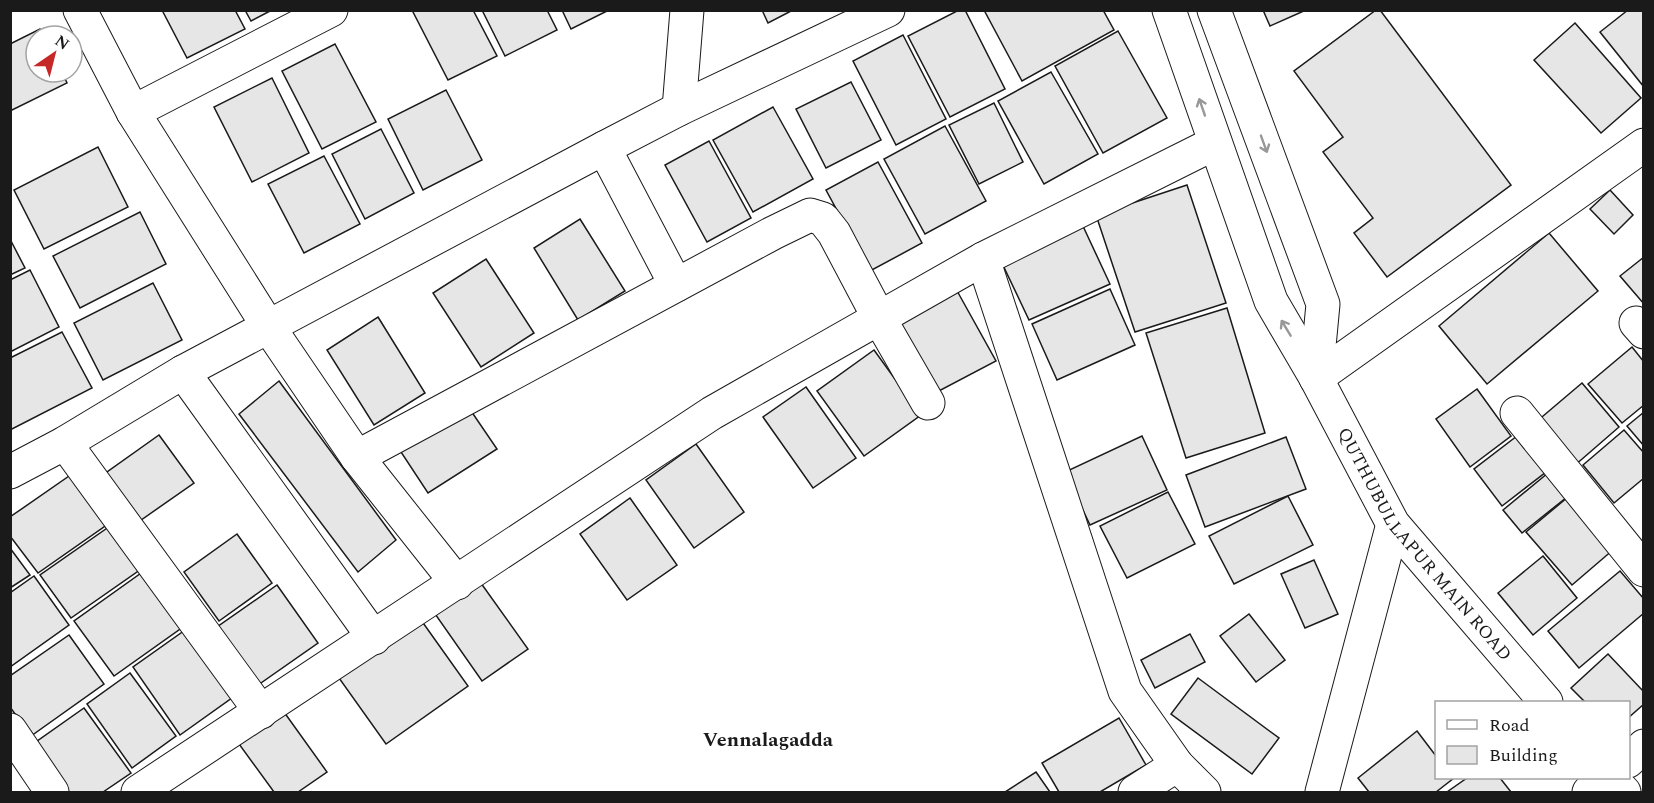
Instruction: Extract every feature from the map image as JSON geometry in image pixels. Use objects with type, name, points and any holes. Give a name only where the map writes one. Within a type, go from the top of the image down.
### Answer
[{"type":"street","points":[[80,10],[133,112],[268,326],[357,457],[457,583]]},
{"type":"street","points":[[133,112],[331,10]]},
{"type":"street","points":[[679,109],[687,10]]},
{"type":"street","points":[[10,472],[65,443],[183,372],[604,148],[679,109],[888,10]]},
{"type":"street","name":"QUTHUBULLAPUR MAIN ROAD","points":[[1169,10],[1270,301],[1316,378],[1393,524],[1545,701]]},
{"type":"street","points":[[1214,10],[1323,304],[1316,378]]},
{"type":"street","points":[[138,792],[712,413],[983,259],[1215,143]]},
{"type":"street","points":[[1316,378],[1644,145]]},
{"type":"street","points":[[604,148],[676,285]]},
{"type":"street","points":[[357,457],[810,215],[823,219],[834,233],[928,403]]},
{"type":"street","points":[[983,259],[1125,691],[1177,765],[1204,792]]},
{"type":"street","points":[[183,372],[374,638]]},
{"type":"street","points":[[1517,413],[1644,570]]},
{"type":"street","points":[[65,443],[261,712]]},
{"type":"street","points":[[1322,792],[1393,524]]},
{"type":"street","points":[[10,730],[51,792]]},
{"type":"street","points":[[1630,760],[1644,746]]},
{"type":"street","points":[[1135,792],[1177,765]]},
{"type":"street","points":[[1589,792],[1609,779]]},
{"type":"street","points":[[1612,779],[1624,792]]},
{"type":"building","points":[[162,10],[235,10],[245,29],[187,58]]},
{"type":"building","points":[[245,10],[272,10],[251,21]]},
{"type":"building","points":[[412,10],[473,10],[497,56],[448,80]]},
{"type":"building","points":[[482,10],[547,10],[557,30],[505,56]]},
{"type":"building","points":[[562,10],[609,10],[571,29]]},
{"type":"building","points":[[762,10],[793,10],[768,23]]},
{"type":"building","points":[[959,10],[965,10],[1005,89],[950,117],[908,36]]},
{"type":"building","points":[[984,10],[1103,10],[1114,30],[1022,81]]},
{"type":"building","points":[[1263,10],[1306,10],[1270,26]]},
{"type":"building","points":[[1376,10],[1380,10],[1511,185],[1387,277],[1354,233],[1373,218],[1323,152],[1343,137],[1294,71]]},
{"type":"building","points":[[1628,10],[1644,10],[1644,87],[1600,32]]},
{"type":"building","points":[[1575,23],[1641,98],[1601,133],[1534,60]]},
{"type":"building","points":[[1118,31],[1167,118],[1103,153],[1055,66]]},
{"type":"building","points":[[903,35],[946,119],[896,145],[853,61]]},
{"type":"building","points":[[24,37],[24,84],[65,84],[10,111],[10,44]]},
{"type":"building","points":[[335,44],[376,122],[322,149],[282,71]]},
{"type":"building","points":[[1051,72],[1098,154],[1044,184],[998,101]]},
{"type":"building","points":[[272,78],[309,153],[252,182],[214,107]]},
{"type":"building","points":[[851,82],[881,140],[826,168],[796,109]]},
{"type":"building","points":[[446,90],[482,160],[423,190],[388,119]]},
{"type":"building","points":[[994,103],[1023,162],[979,184],[949,125]]},
{"type":"building","points":[[773,107],[813,179],[753,212],[713,140]]},
{"type":"building","points":[[945,126],[986,201],[925,234],[884,159]]},
{"type":"building","points":[[381,129],[414,193],[365,219],[332,154]]},
{"type":"building","points":[[709,141],[751,218],[707,242],[665,165]]},
{"type":"building","points":[[98,147],[128,207],[44,249],[14,190]]},
{"type":"building","points":[[324,156],[360,224],[304,253],[268,184]]},
{"type":"building","points":[[878,162],[922,243],[870,271],[826,190]]},
{"type":"building","points":[[1187,185],[1226,303],[1135,332],[1096,215]]},
{"type":"building","points":[[1610,190],[1633,215],[1614,234],[1590,209]]},
{"type":"building","points":[[140,212],[166,264],[80,308],[53,256]]},
{"type":"building","points":[[580,219],[625,291],[578,320],[534,248]]},
{"type":"building","points":[[1082,224],[1110,284],[1029,320],[1001,261]]},
{"type":"building","points":[[1549,233],[1598,291],[1487,384],[1439,326]]},
{"type":"building","points":[[10,239],[25,268],[10,275]]},
{"type":"building","points":[[1644,257],[1644,304],[1620,276]]},
{"type":"building","points":[[486,259],[534,333],[481,367],[433,293]]},
{"type":"building","points":[[30,270],[59,327],[10,352],[10,280]]},
{"type":"building","points":[[153,283],[182,340],[103,380],[74,323]]},
{"type":"building","points":[[956,289],[996,361],[937,392],[898,320]]},
{"type":"building","points":[[1110,289],[1135,345],[1057,380],[1032,324]]},
{"type":"building","points":[[1227,308],[1265,433],[1186,458],[1146,333]]},
{"type":"building","points":[[378,317],[425,393],[374,425],[327,350]]},
{"type":"building","points":[[62,332],[92,388],[10,430],[10,358]]},
{"type":"building","points":[[1632,347],[1644,362],[1644,405],[1622,423],[1588,384]]},
{"type":"building","points":[[874,350],[921,415],[864,456],[817,391]]},
{"type":"building","points":[[279,381],[396,540],[358,572],[239,414]]},
{"type":"building","points":[[1582,383],[1619,427],[1574,466],[1536,422]]},
{"type":"building","points":[[806,387],[856,458],[813,488],[763,417]]},
{"type":"building","points":[[1477,389],[1511,436],[1470,467],[1436,419]]},
{"type":"building","points":[[467,405],[497,449],[428,493],[399,449]]},
{"type":"building","points":[[1644,412],[1644,446],[1627,426]]},
{"type":"building","points":[[1624,430],[1644,453],[1644,478],[1614,503],[1583,465]]},
{"type":"building","points":[[159,435],[194,483],[134,525],[100,477]]},
{"type":"building","points":[[1142,436],[1167,490],[1090,525],[1065,472]]},
{"type":"building","points":[[1517,436],[1546,472],[1502,506],[1474,469]]},
{"type":"building","points":[[1286,437],[1306,489],[1205,527],[1186,475]]},
{"type":"building","points":[[696,444],[744,512],[694,548],[646,480]]},
{"type":"building","points":[[1548,473],[1567,497],[1522,533],[1503,510]]},
{"type":"building","points":[[72,474],[108,524],[38,573],[10,536],[10,517]]},
{"type":"building","points":[[1168,492],[1195,544],[1127,578],[1100,526]]},
{"type":"building","points":[[1288,496],[1313,545],[1234,584],[1209,536]]},
{"type":"building","points":[[1568,497],[1614,549],[1572,585],[1526,532]]},
{"type":"building","points":[[630,498],[677,565],[627,600],[580,534]]},
{"type":"building","points":[[113,524],[144,567],[71,618],[40,575]]},
{"type":"building","points":[[237,534],[272,583],[219,621],[184,572]]},
{"type":"building","points":[[10,548],[30,575],[10,588]]},
{"type":"building","points":[[1543,556],[1577,598],[1533,635],[1498,593]]},
{"type":"building","points":[[1314,560],[1338,614],[1305,628],[1281,574]]},
{"type":"building","points":[[151,566],[190,622],[114,676],[74,621]]},
{"type":"building","points":[[1620,571],[1644,599],[1644,613],[1579,668],[1548,631]]},
{"type":"building","points":[[34,576],[69,625],[10,667],[10,593]]},
{"type":"building","points":[[478,579],[528,649],[482,681],[433,611]]},
{"type":"building","points":[[277,585],[318,643],[258,685],[217,627]]},
{"type":"building","points":[[1249,614],[1285,660],[1256,682],[1220,636]]},
{"type":"building","points":[[421,620],[468,686],[386,744],[339,678]]},
{"type":"building","points":[[188,628],[236,695],[180,735],[133,667]]},
{"type":"building","points":[[1190,634],[1205,662],[1155,688],[1141,660]]},
{"type":"building","points":[[69,635],[104,684],[31,736],[10,707],[10,676]]},
{"type":"building","points":[[1608,654],[1644,692],[1644,704],[1630,716],[1630,701],[1584,701],[1571,688]]},
{"type":"building","points":[[130,673],[176,736],[132,768],[87,704]]},
{"type":"building","points":[[1198,678],[1279,738],[1252,774],[1171,714]]},
{"type":"building","points":[[84,708],[131,773],[103,792],[67,792],[33,744]]},
{"type":"building","points":[[284,712],[327,772],[298,792],[274,792],[239,744]]},
{"type":"building","points":[[1119,718],[1146,765],[1100,792],[1059,792],[1042,763]]},
{"type":"building","points":[[1417,731],[1435,755],[1435,779],[1453,779],[1436,792],[1369,792],[1358,778]]},
{"type":"building","points":[[1036,772],[1050,792],[1005,792]]},
{"type":"building","points":[[1466,779],[1501,779],[1511,792],[1447,792]]},
{"type":"district","name":"Vennalagadda","points":[[768,739]]}]
